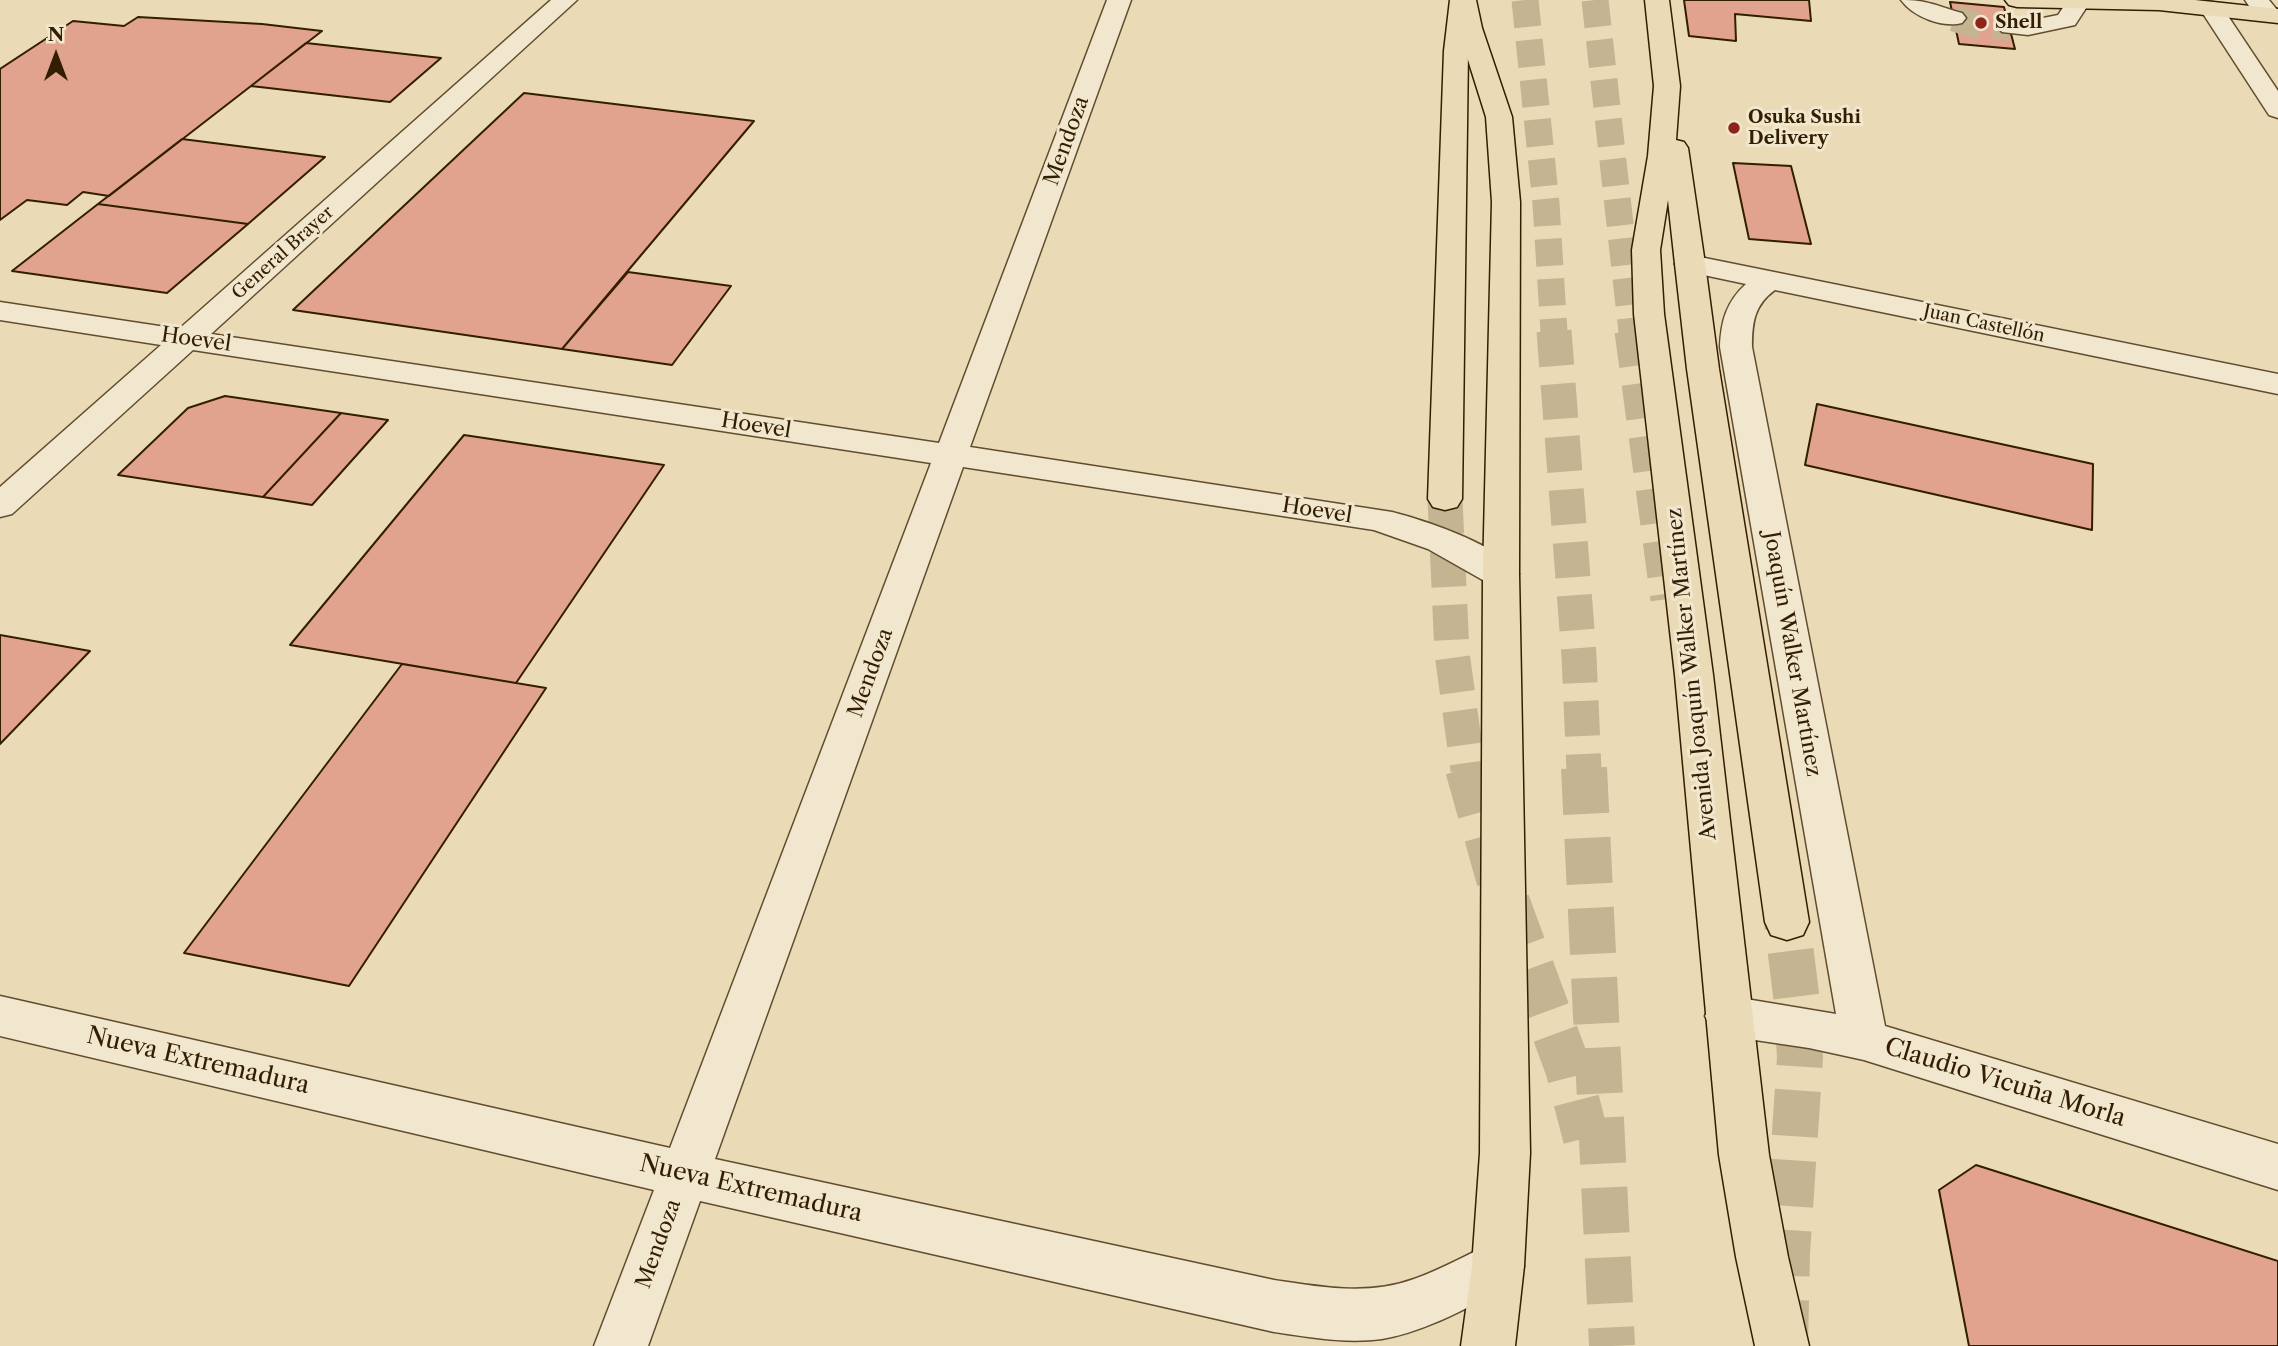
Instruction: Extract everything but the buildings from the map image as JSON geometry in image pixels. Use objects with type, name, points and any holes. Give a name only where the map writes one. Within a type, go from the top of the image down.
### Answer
[{"type":"main road","points":[[1445,499],[1456,51],[1463,0]]},
{"type":"main road","points":[[1463,0],[1470,28],[1492,88],[1503,145],[1506,202],[1501,574],[1505,1153],[1498,1266],[1488,1346]]},
{"type":"main road","name":"Avenida Joaquín Walker Martínez","points":[[1657,0],[1667,86],[1661,156],[1646,250],[1649,314],[1694,675],[1744,1155],[1762,1257],[1782,1346]]},
{"type":"main road","points":[[2017,0],[2268,10]]},
{"type":"main road","points":[[2130,0],[2155,4]]},
{"type":"main road","points":[[1667,86],[1703,369],[1787,922]]},
{"type":"street","name":"General Brayer","points":[[0,506],[565,0]]},
{"type":"street","name":"Mendoza","points":[[621,1346],[1119,0]]},
{"type":"street","points":[[1913,0],[1928,11],[1954,18]]},
{"type":"street","points":[[2010,27],[2028,29],[2067,20],[2078,2]]},
{"type":"street","points":[[2213,9],[2278,110]]},
{"type":"street","name":"Juan Castellón","points":[[1690,264],[2278,384]]},
{"type":"street","name":"Joaquín Walker Martínez","points":[[1770,281],[1753,292],[1742,306],[1736,329],[1736,346],[1864,1041]]},
{"type":"street","name":"Hoevel","points":[[0,311],[1387,522],[1436,537],[1501,574]]},
{"type":"street","name":"Nueva Extremadura","points":[[0,1016],[1274,1306],[1331,1314],[1383,1313],[1424,1300],[1498,1266]]},
{"type":"street","name":"Claudio Vicuña Morla","points":[[1728,1016],[1809,1028],[1864,1041],[2278,1167]]},
{"type":"tunnel","points":[[1525,0],[1546,204],[1554,332]]},
{"type":"tunnel","points":[[1595,0],[1632,332]]},
{"type":"tunnel","points":[[1954,18],[1976,25],[2010,27]]},
{"type":"tunnel","points":[[1554,331],[1579,656],[1584,770]]},
{"type":"tunnel","points":[[1632,331],[1668,599]]},
{"type":"tunnel","points":[[1445,499],[1452,653],[1468,770]]},
{"type":"tunnel","points":[[1468,768],[1502,889],[1568,1068],[1586,1138]]},
{"type":"tunnel","points":[[1584,768],[1612,1346]]},
{"type":"tunnel","points":[[1785,1346],[1787,1253],[1800,1058],[1797,1002],[1787,922]]},
{"type":"place","name":"Shell","points":[[1981,23]]},
{"type":"place","name":"Osuka Sushi Delivery","points":[[1734,128]]}]
